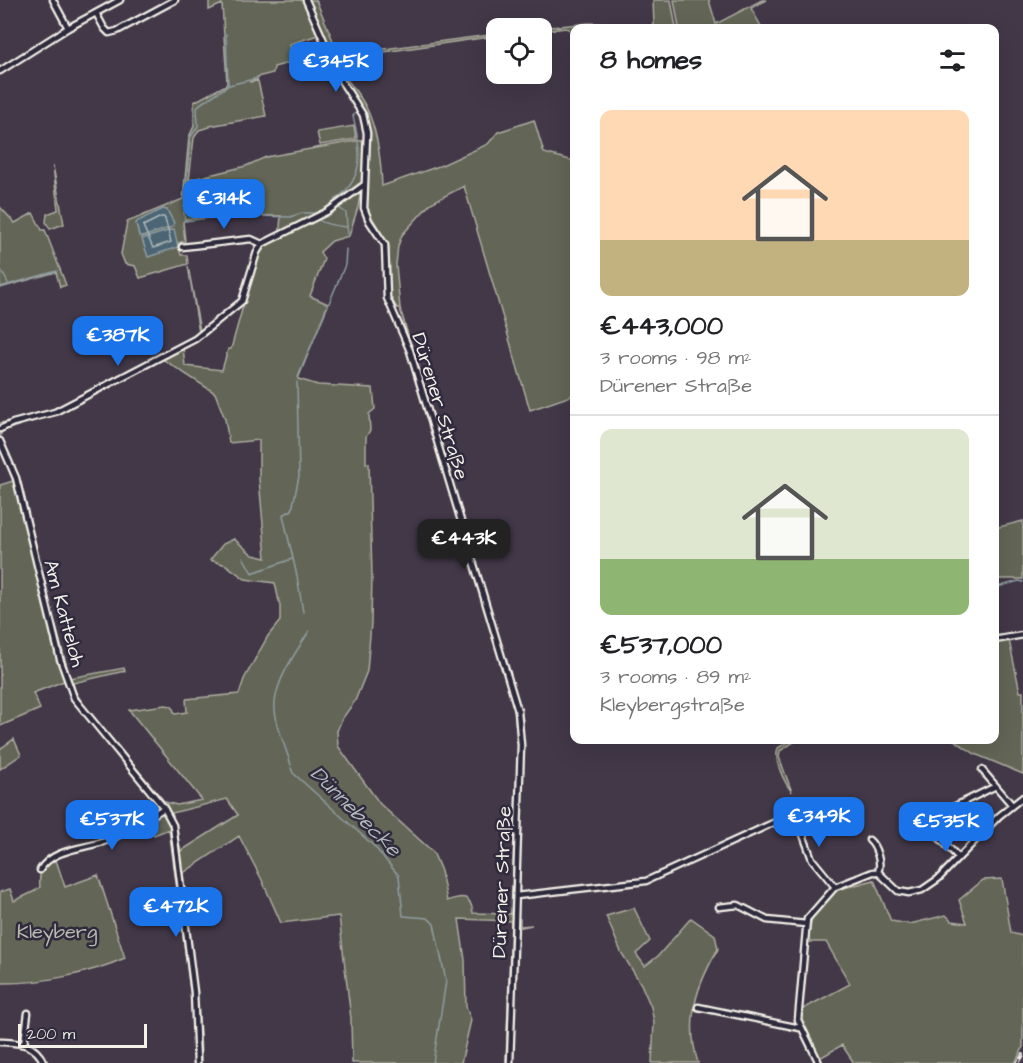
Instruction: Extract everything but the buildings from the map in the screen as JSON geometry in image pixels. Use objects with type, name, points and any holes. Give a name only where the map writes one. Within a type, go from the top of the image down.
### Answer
[{"type":"street","points":[[53,0],[68,28]]},
{"type":"street","points":[[0,71],[68,28],[120,0]]},
{"type":"street","points":[[161,8],[163,0]]},
{"type":"street","points":[[96,13],[109,33],[175,0]]},
{"type":"street","name":"Dürener Straße","points":[[306,0],[342,82],[363,115],[367,133],[364,208],[386,248],[387,298],[410,351],[518,711],[521,746],[510,1063]]},
{"type":"street","points":[[0,429],[13,423],[55,412],[195,339],[242,301],[257,252],[262,244],[316,217],[364,185]]},
{"type":"street","points":[[182,247],[251,239],[262,244]]},
{"type":"street","name":"Am Katteloh","points":[[0,441],[16,478],[38,572],[67,682],[74,698],[138,774],[170,818],[194,992],[197,1063]]},
{"type":"street","points":[[999,639],[1023,635]]},
{"type":"street","points":[[982,770],[1012,805]]},
{"type":"street","points":[[906,830],[996,786]]},
{"type":"street","points":[[878,872],[898,891],[916,892],[930,885],[958,857],[983,826],[1023,797]]},
{"type":"street","points":[[962,804],[983,826]]},
{"type":"street","points":[[40,870],[43,865],[55,857],[110,840],[164,808]]},
{"type":"street","points":[[516,896],[641,883],[795,813],[812,859],[835,887]]},
{"type":"street","points":[[944,813],[968,838]]},
{"type":"street","points":[[924,822],[958,857]]},
{"type":"street","points":[[869,840],[874,844],[880,866],[878,872]]},
{"type":"street","points":[[818,1063],[800,1028],[798,1013],[806,924],[810,914],[835,887],[878,872]]},
{"type":"street","points":[[719,907],[738,905],[767,920],[806,924]]},
{"type":"street","points":[[698,1007],[800,1028]]},
{"type":"street","points":[[24,1044],[28,1013]]},
{"type":"street","points":[[0,1042],[24,1044],[37,1051],[45,1063]]},
{"type":"green space","points":[[209,0],[316,0],[339,55],[486,35],[486,37],[341,58],[347,79],[370,116],[380,156],[382,186],[442,165],[488,144],[498,132],[534,120],[544,153],[570,160],[570,396],[530,410],[464,186],[431,203],[402,235],[396,265],[400,308],[523,721],[520,872],[515,873],[517,918],[520,919],[520,926],[532,925],[517,928],[513,1063],[506,1063],[511,921],[459,919],[465,960],[466,1006],[471,1020],[461,1063],[352,1063],[351,1019],[339,916],[281,923],[239,836],[183,873],[199,1015],[201,1063],[194,1063],[191,998],[169,829],[154,835],[148,821],[114,836],[158,807],[74,701],[64,681],[33,693],[40,709],[0,726],[0,485],[13,481],[0,444],[15,480],[20,479],[48,598],[70,678],[124,668],[125,671],[73,683],[75,691],[85,707],[165,802],[177,805],[202,800],[129,710],[165,705],[172,706],[175,714],[187,712],[186,699],[239,694],[244,679],[268,636],[280,621],[280,606],[275,583],[245,579],[226,565],[210,560],[223,544],[234,539],[253,555],[266,558],[259,479],[259,440],[229,443],[225,419],[215,393],[161,358],[59,413],[2,431],[0,437],[0,423],[51,411],[199,333],[188,266],[200,331],[236,304],[183,347],[185,366],[222,370],[228,349],[231,349],[258,252],[263,244],[279,238],[281,216],[228,215],[187,219],[183,222],[185,241],[178,243],[181,255],[187,255],[188,264],[140,278],[135,266],[125,264],[121,254],[127,222],[183,199],[189,137],[194,126],[194,102],[227,83],[222,4],[209,10]],"holes":[[[318,35],[329,60],[362,109],[366,123],[366,139],[266,157],[246,166],[189,180],[194,138],[199,130],[266,116],[258,81],[249,82],[257,80],[257,77],[273,73],[274,67],[292,62],[290,44]],[[361,190],[365,191],[366,207],[389,247],[390,297],[397,308],[400,308],[435,441],[514,708],[518,747],[511,914],[473,913],[468,900],[462,897],[447,901],[441,871],[433,852],[380,804],[338,746],[337,731],[342,719],[355,701],[367,671],[372,576],[369,463],[366,463],[366,437],[370,430],[369,414],[375,409],[373,388],[318,385],[298,379],[328,304],[310,296],[324,259],[320,252],[332,241],[349,236]],[[227,799],[238,815],[181,851],[172,813]]]},
{"type":"green space","points":[[653,0],[671,0],[675,24],[654,24]]},
{"type":"green space","points":[[674,0],[709,0],[716,24],[678,24]]},
{"type":"green space","points":[[766,0],[751,8],[760,24],[716,24]]},
{"type":"green space","points":[[570,25],[570,30],[566,28],[552,30],[552,27]]},
{"type":"green space","points":[[354,126],[356,139],[320,145],[317,132]]},
{"type":"green space","points":[[53,166],[64,224],[50,229],[46,222],[47,214],[58,210]]},
{"type":"green space","points":[[0,207],[15,223],[33,213],[42,230],[45,230],[66,285],[60,287],[56,272],[0,288]]},
{"type":"green space","points":[[1023,521],[1023,579],[999,579],[999,527]]},
{"type":"green space","points":[[1009,640],[1020,692],[1023,692],[1023,774],[975,754],[960,744],[999,744],[999,642]]},
{"type":"green space","points":[[14,739],[21,755],[0,769],[0,749]]},
{"type":"green space","points":[[784,744],[791,744],[780,751],[779,757],[792,792],[780,771],[777,759],[778,748]]},
{"type":"green space","name":"Kleyberg","points":[[55,857],[65,887],[98,875],[125,958],[96,969],[64,977],[31,982],[0,983],[0,892],[10,889],[14,901],[33,892],[40,887],[42,870]]},
{"type":"green space","points":[[1002,879],[1011,933],[1023,936],[1023,1048],[1015,1063],[854,1063],[842,1045],[820,1058],[801,1022],[801,1010],[850,984],[826,942],[808,942],[812,917],[837,890],[874,880],[891,921],[910,924],[946,915],[952,921],[967,923],[959,900],[983,880]]},
{"type":"green space","points":[[634,908],[650,941],[636,954],[645,966],[658,956],[691,918],[715,935],[718,949],[699,990],[693,1018],[694,1047],[698,1063],[652,1063],[654,1022],[651,1007],[641,984],[621,952],[606,916]]},
{"type":"water","points":[[163,209],[167,210],[174,223],[172,227],[139,236],[136,223]]},
{"type":"water","points":[[174,229],[178,247],[148,257],[142,239]]},
{"type":"waterway","points":[[226,34],[228,84]]},
{"type":"waterway","points":[[258,78],[229,85],[197,108],[198,126],[190,138],[185,221],[235,215],[290,217],[302,213],[315,213],[316,216]]},
{"type":"waterway","points":[[336,202],[335,200],[352,182],[359,162],[358,140],[353,116],[357,111]]},
{"type":"waterway","points":[[338,207],[346,213],[347,227]]},
{"type":"waterway","points":[[317,219],[327,224],[347,227],[348,237]]},
{"type":"waterway","points":[[298,377],[345,265],[346,249]]},
{"type":"waterway","points":[[0,268],[8,283]]},
{"type":"waterway","points":[[0,287],[57,271]]},
{"type":"waterway","points":[[297,382],[299,476],[292,510],[283,515],[303,612]]},
{"type":"waterway","points":[[243,557],[252,573],[292,559]]},
{"type":"waterway","points":[[999,587],[1023,582]]},
{"type":"waterway","name":"Dünnebecke","points":[[291,765],[278,725],[275,702],[284,674],[309,631]]},
{"type":"waterway","name":"Dünnebecke","points":[[291,768],[293,773],[374,846],[399,876],[403,916],[428,918],[434,924],[446,981],[433,1063]]},
{"type":"railway","points":[[1018,1063],[1023,1055]]}]
